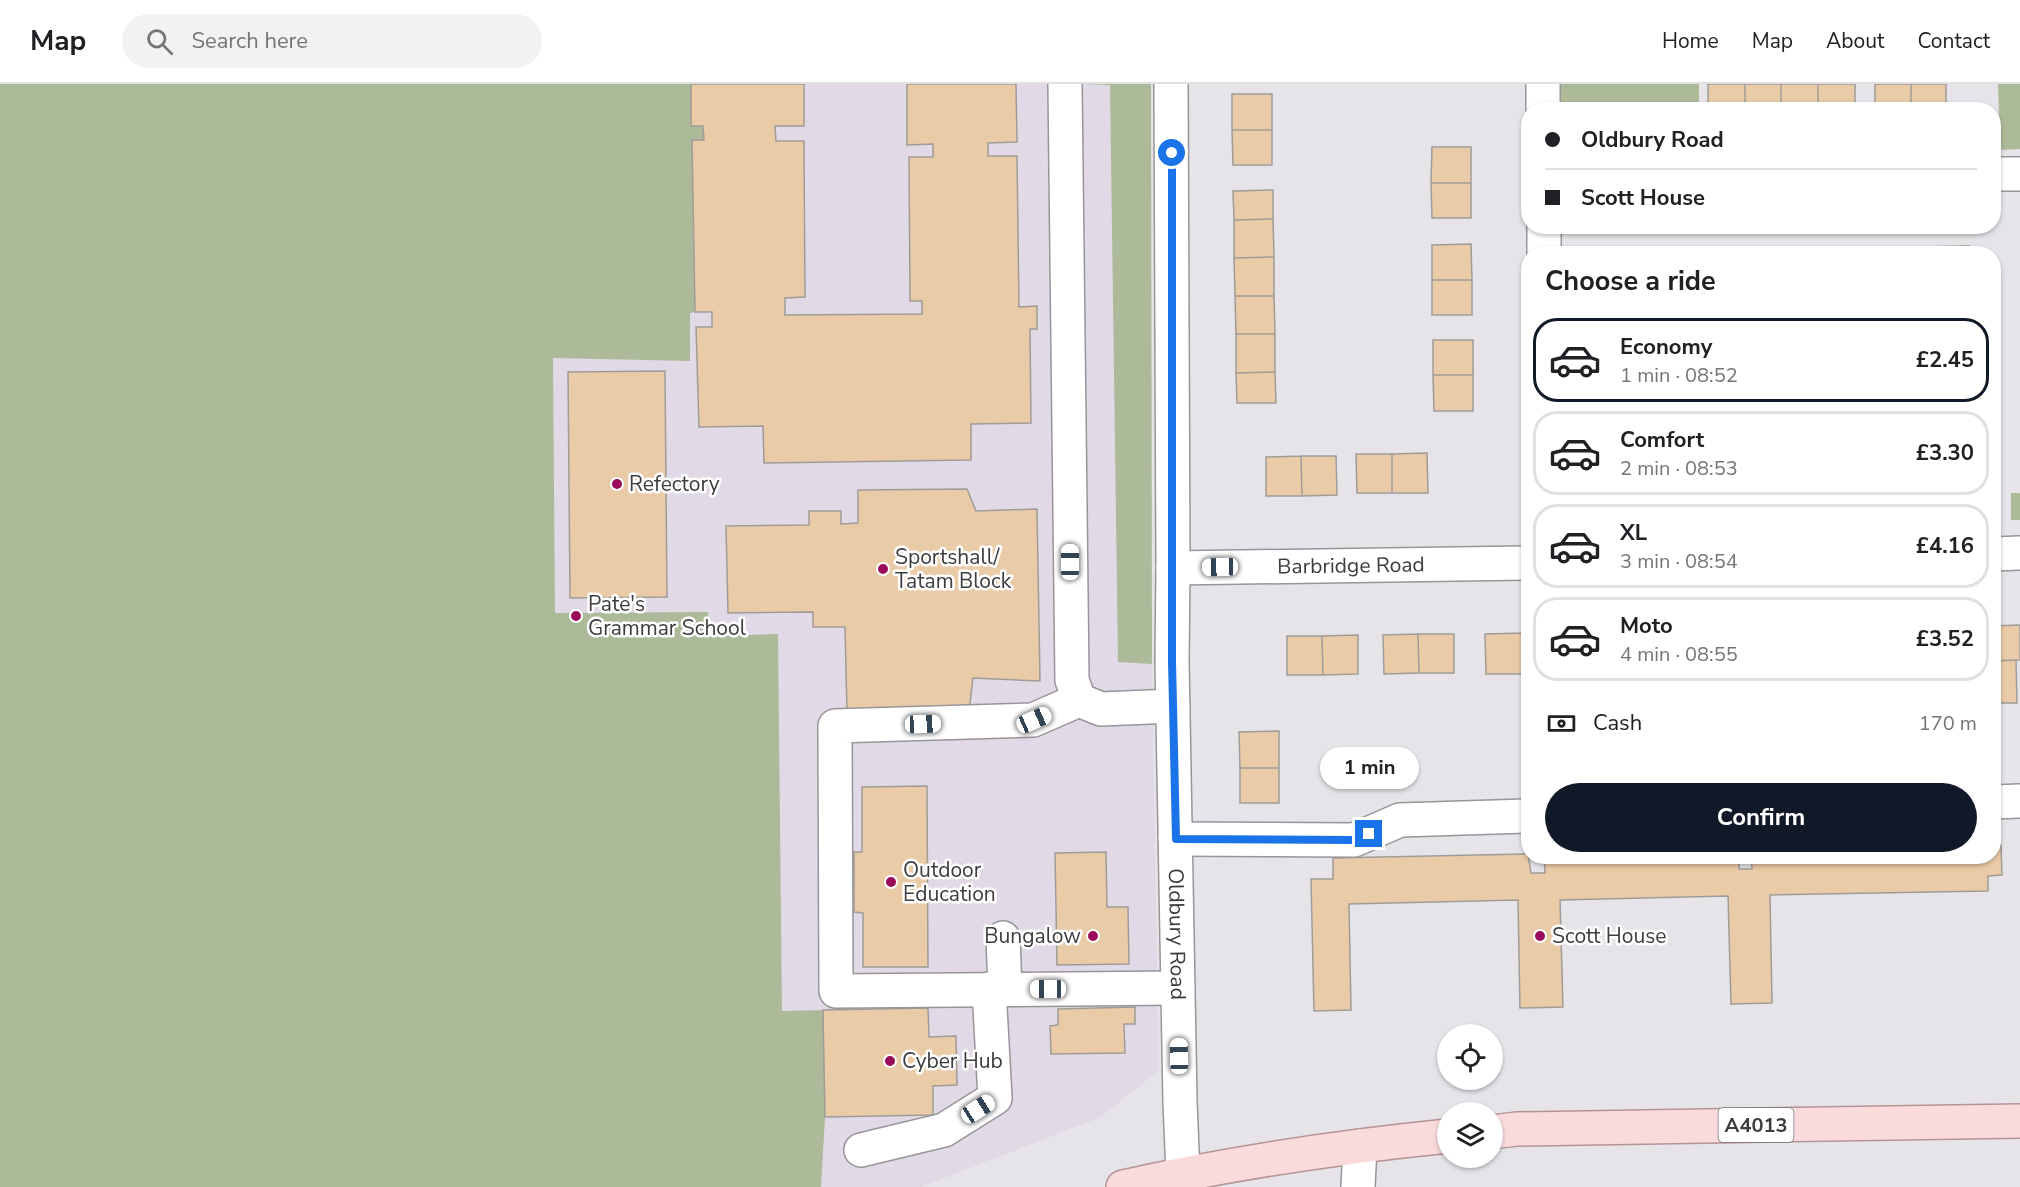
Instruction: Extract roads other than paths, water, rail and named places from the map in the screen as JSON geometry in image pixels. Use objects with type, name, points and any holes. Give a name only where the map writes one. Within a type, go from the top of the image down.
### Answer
[{"type":"main road","name":"A4013","points":[[1503,1131],[2020,1121]]},
{"type":"main road","points":[[1123,1187],[1183,1174],[1360,1146],[1437,1137]]},
{"type":"street","points":[[1065,84],[1072,680],[1079,700]]},
{"type":"street","name":"Oldbury Road","points":[[1171,84],[1173,706],[1183,1174]]},
{"type":"street","points":[[1543,84],[1543,102]]},
{"type":"street","points":[[2001,174],[2020,174]]},
{"type":"street","points":[[2001,554],[2020,553]]},
{"type":"street","name":"Barbridge Road","points":[[1173,568],[1521,563]]},
{"type":"street","points":[[1173,706],[1101,709],[1079,700],[1034,720],[835,726],[836,991],[1178,988]]},
{"type":"street","points":[[2001,802],[2020,801]]},
{"type":"street","points":[[1176,839],[1354,840],[1400,820],[1521,816]]},
{"type":"street","points":[[861,1150],[944,1130],[995,1098],[997,989],[1003,938]]},
{"type":"street","points":[[1358,1187],[1360,1146]]},
{"type":"place","name":"Refectory","points":[[617,484]]},
{"type":"place","name":"Sportshall/ Tatam Block","points":[[883,569]]},
{"type":"place","name":"Pate's Grammar School","points":[[576,616]]},
{"type":"place","name":"Outdoor Education","points":[[891,882]]},
{"type":"place","name":"Bungalow","points":[[1093,936]]},
{"type":"place","name":"Scott House","points":[[1540,936]]},
{"type":"place","name":"Cyber Hub","points":[[890,1061]]}]
